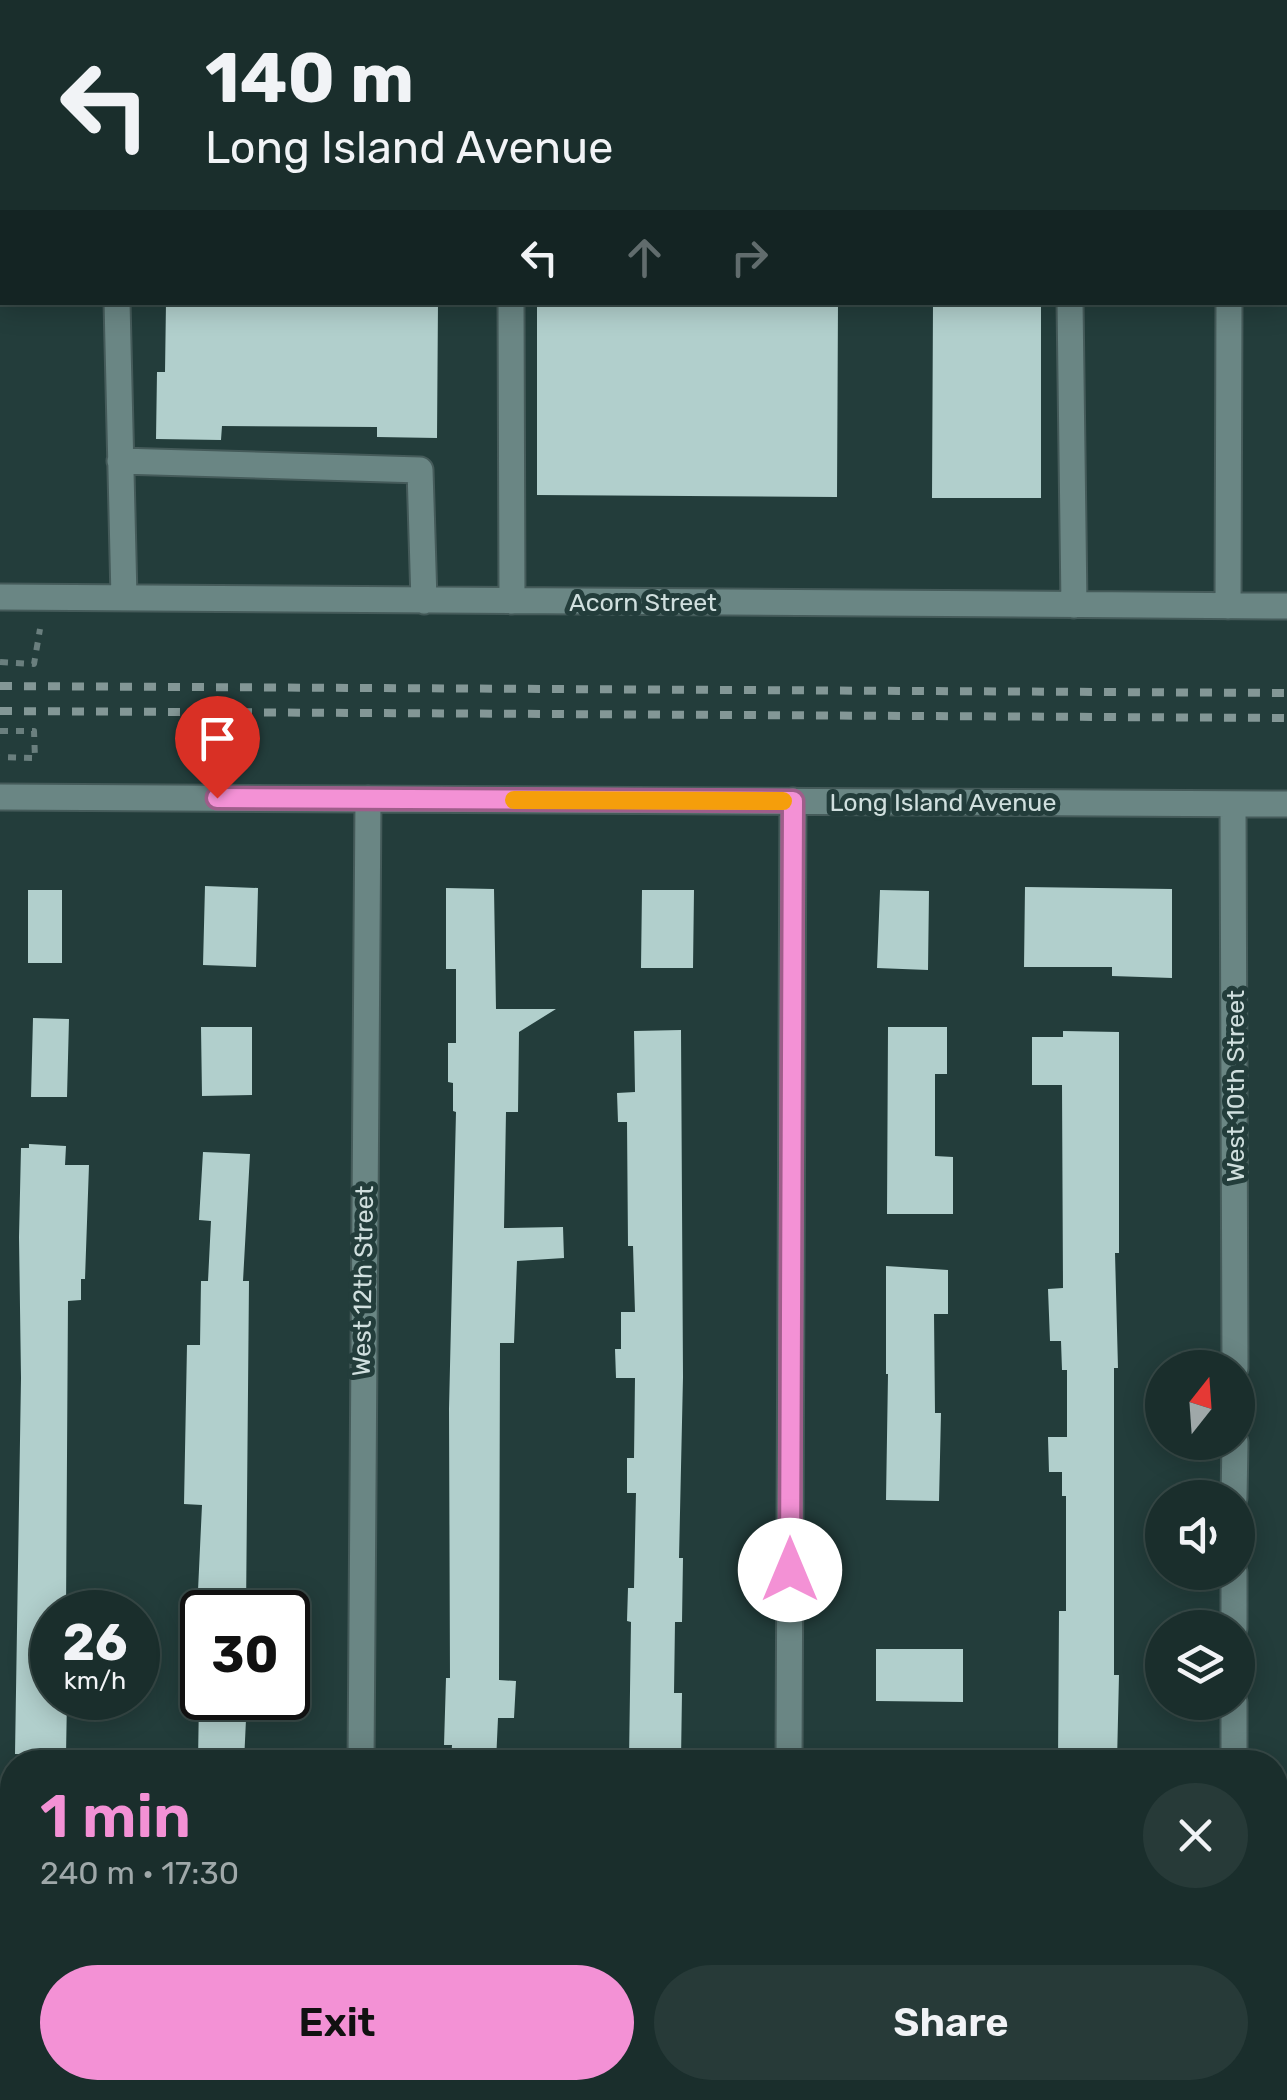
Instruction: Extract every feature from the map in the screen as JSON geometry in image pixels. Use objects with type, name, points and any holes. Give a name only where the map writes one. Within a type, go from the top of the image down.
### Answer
[{"type":"street","points":[[0,0],[0,27]]},
{"type":"street","points":[[117,305],[124,598]]},
{"type":"street","points":[[511,305],[512,601]]},
{"type":"street","points":[[1070,305],[1074,605]]},
{"type":"street","points":[[1228,606],[1230,305]]},
{"type":"street","points":[[120,461],[420,470],[424,600]]},
{"type":"street","name":"Acorn Street","points":[[0,597],[1287,606]]},
{"type":"street","name":"Long Island Avenue","points":[[0,798],[1287,804]]},
{"type":"street","name":"West 12th Street","points":[[361,1750],[368,799]]},
{"type":"street","points":[[789,1750],[793,801]]},
{"type":"street","name":"West 10th Street","points":[[1234,804],[1235,1350]]},
{"type":"street","points":[[1234,1720],[1234,1750]]},
{"type":"path","points":[[0,662],[34,664],[40,630]]},
{"type":"path","points":[[0,731],[34,731],[35,758],[0,756]]},
{"type":"building","points":[[166,305],[438,305],[437,438],[377,437],[377,427],[222,426],[221,440],[156,439],[157,372],[165,372]]},
{"type":"building","points":[[537,305],[838,305],[837,497],[537,495]]},
{"type":"building","points":[[933,305],[1041,305],[1041,498],[932,498]]},
{"type":"building","points":[[205,886],[258,888],[256,967],[203,965]]},
{"type":"building","points":[[1025,887],[1172,889],[1172,978],[1112,976],[1112,967],[1024,967]]},
{"type":"building","points":[[446,888],[494,889],[496,1009],[556,1009],[519,1032],[518,1112],[506,1112],[504,1228],[563,1227],[564,1258],[517,1261],[514,1343],[500,1343],[499,1680],[516,1681],[514,1718],[498,1718],[497,1750],[452,1750],[452,1745],[444,1745],[446,1678],[450,1678],[449,1409],[456,1112],[453,1083],[448,1082],[448,1043],[456,1043],[456,969],[446,969]]},
{"type":"building","points":[[28,890],[62,890],[62,963],[28,963]]},
{"type":"building","points":[[642,890],[694,890],[693,968],[641,968]]},
{"type":"building","points":[[880,890],[929,891],[928,970],[877,968]]},
{"type":"building","points":[[33,1018],[69,1019],[67,1097],[31,1097]]},
{"type":"building","points":[[201,1027],[252,1027],[252,1095],[202,1096]]},
{"type":"building","points":[[888,1027],[947,1027],[947,1074],[935,1074],[935,1156],[953,1157],[953,1214],[887,1214]]},
{"type":"building","points":[[681,1030],[683,1377],[679,1558],[683,1558],[682,1622],[675,1622],[674,1693],[682,1693],[681,1750],[629,1750],[631,1622],[627,1621],[628,1588],[634,1588],[636,1493],[627,1493],[627,1458],[634,1458],[635,1378],[616,1378],[615,1349],[621,1349],[621,1312],[635,1312],[633,1246],[628,1246],[627,1122],[618,1122],[617,1093],[635,1092],[634,1031]]},
{"type":"building","points":[[1063,1031],[1119,1032],[1119,1253],[1115,1253],[1118,1368],[1114,1368],[1117,1750],[1058,1750],[1059,1611],[1066,1611],[1066,1496],[1062,1496],[1062,1472],[1049,1472],[1048,1437],[1067,1437],[1067,1370],[1062,1370],[1061,1341],[1050,1341],[1048,1289],[1063,1288],[1062,1085],[1032,1085],[1032,1037],[1063,1037]]},
{"type":"building","points":[[29,1144],[66,1146],[65,1165],[89,1165],[85,1279],[81,1279],[81,1300],[68,1301],[66,1590],[30,1590],[30,1720],[67,1720],[66,1750],[15,1750],[21,1148],[29,1148]]},
{"type":"building","points":[[203,1152],[250,1154],[243,1281],[249,1281],[246,1590],[198,1590],[202,1505],[184,1504],[187,1345],[200,1345],[201,1281],[208,1281],[211,1221],[199,1220]]},
{"type":"building","points":[[886,1266],[948,1270],[948,1314],[934,1314],[935,1413],[941,1413],[939,1501],[886,1500]]},
{"type":"building","points":[[876,1649],[963,1649],[963,1702],[876,1701]]},
{"type":"building","points":[[199,1720],[246,1720],[245,1750],[198,1750]]},
{"type":"railway","points":[[0,686],[1287,693]]},
{"type":"railway","points":[[0,711],[1287,718]]},
{"type":"slow traffic","points":[[514,800],[783,801]]},
{"type":"route","points":[[217,798],[793,801],[790,1570]]}]
